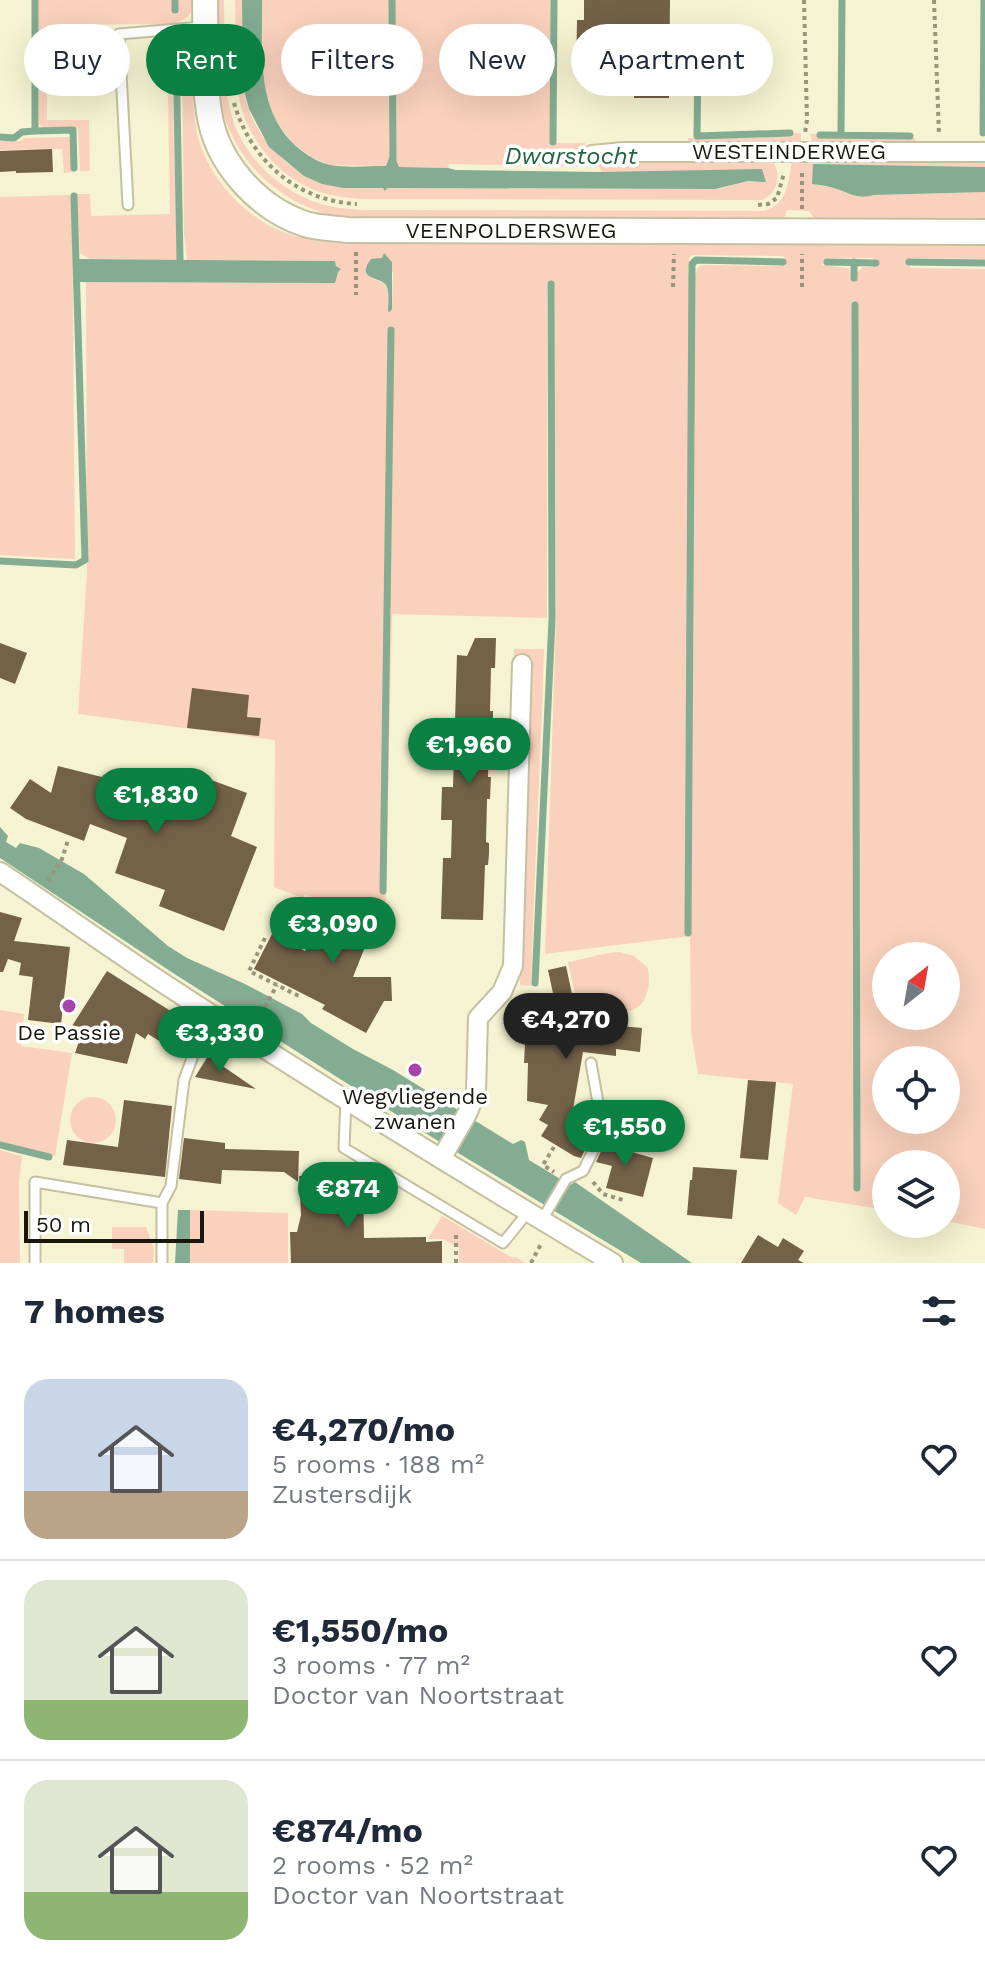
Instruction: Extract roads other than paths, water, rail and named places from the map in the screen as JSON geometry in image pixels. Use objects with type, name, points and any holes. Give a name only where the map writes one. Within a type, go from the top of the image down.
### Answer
[{"type":"street","name":"VEENPOLDERSWEG","points":[[205,0],[206,24]]},
{"type":"street","name":"VEENPOLDERSWEG","points":[[207,96],[217,139],[231,167],[251,192],[278,211],[306,224],[356,230],[985,232]]},
{"type":"street","name":"WESTEINDERWEG","points":[[592,155],[624,152],[985,152]]},
{"type":"street","points":[[443,1156],[476,1092],[478,1018],[502,992],[513,966],[522,664]]},
{"type":"street","points":[[0,872],[211,1014],[346,1100],[539,1214],[613,1263]]},
{"type":"lane","points":[[128,205],[119,34],[146,32]]},
{"type":"lane","points":[[162,1263],[162,1203],[171,1186],[184,1080],[211,1014]]},
{"type":"lane","points":[[346,1100],[344,1148],[503,1243],[539,1214],[566,1179],[583,1171],[603,1131],[591,1063]]},
{"type":"lane","points":[[35,1263],[35,1182],[162,1203]]},
{"type":"waterway","points":[[35,0],[35,131],[73,130],[74,168]]},
{"type":"waterway","points":[[175,0],[175,10]]},
{"type":"waterway","points":[[392,0],[393,158]]},
{"type":"waterway","name":"Dwarstocht","points":[[553,142],[554,0]]},
{"type":"waterway","points":[[841,134],[842,0]]},
{"type":"waterway","points":[[983,133],[984,0]]},
{"type":"waterway","points":[[177,96],[180,260]]},
{"type":"waterway","points":[[698,96],[697,136],[790,133]]},
{"type":"waterway","points":[[0,137],[14,138],[22,132],[35,131]]},
{"type":"waterway","points":[[820,135],[910,136]]},
{"type":"waterway","points":[[0,561],[76,565],[85,560],[74,196]]},
{"type":"waterway","points":[[688,933],[692,264],[696,260],[783,262]]},
{"type":"waterway","points":[[827,262],[876,263]]},
{"type":"waterway","points":[[854,262],[854,278]]},
{"type":"waterway","points":[[909,262],[985,263]]},
{"type":"waterway","points":[[535,983],[552,620],[551,284]]},
{"type":"waterway","points":[[855,305],[857,1188]]},
{"type":"waterway","points":[[383,891],[391,330]]},
{"type":"waterway","points":[[0,1145],[49,1157]]},
{"type":"place","name":"De Passie","points":[[69,1006]]},
{"type":"place","name":"Wegvliegende zwanen","points":[[415,1070]]}]
